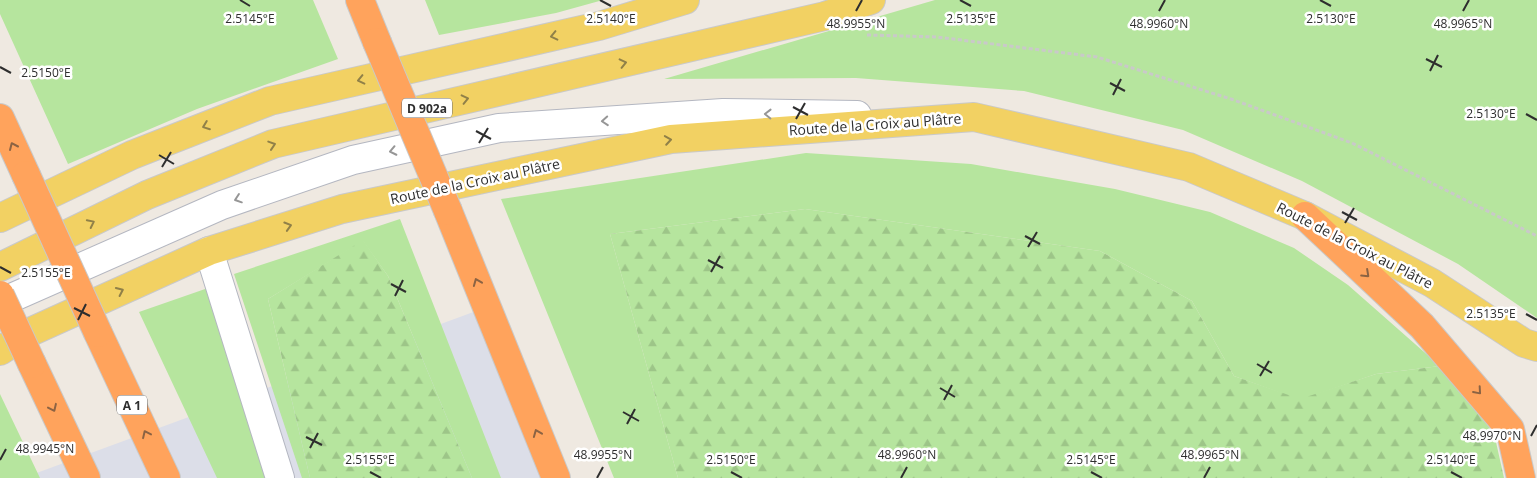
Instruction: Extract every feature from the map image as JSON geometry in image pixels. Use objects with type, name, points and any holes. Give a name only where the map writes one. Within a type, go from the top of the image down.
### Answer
[{"type":"highway","points":[[360,0],[448,210],[556,478]]},
{"type":"highway","name":"A 1","points":[[0,118],[166,478]]},
{"type":"highway","points":[[1306,216],[1422,326],[1510,429],[1520,478]]},
{"type":"highway","points":[[0,295],[86,478]]},
{"type":"main road","points":[[0,218],[132,155],[270,101],[599,26],[685,0]]},
{"type":"main road","name":"D 902a","points":[[0,267],[147,195],[273,144],[825,16],[871,0]]},
{"type":"main road","name":"Route de la Croix au Plâtre","points":[[28,333],[210,251],[342,210],[671,139],[974,117],[1189,167],[1306,216],[1432,283],[1533,349]]},
{"type":"main road","points":[[0,350],[28,333]]},
{"type":"street","name":"Route de la Croix au Plâtre","points":[[0,303],[222,205],[353,160],[499,128],[723,113],[974,117]]},
{"type":"street","points":[[210,251],[280,478]]},
{"type":"street","name":"Route de la Croix au Plâtre","points":[[0,342],[28,333]]},
{"type":"shaded area","points":[[487,307],[563,478],[23,478]]},
{"type":"green space","points":[[0,0],[313,0],[338,59],[197,109],[68,164],[0,14]]},
{"type":"green space","points":[[425,0],[603,0],[556,13],[439,35]]},
{"type":"green space","points":[[935,0],[1537,0],[1537,318],[1458,264],[1302,181],[1183,130],[1024,91],[856,78],[664,79]]},
{"type":"green space","points":[[806,153],[971,164],[1115,189],[1210,212],[1294,248],[1348,285],[1440,366],[1376,374],[1300,400],[1234,376],[1192,301],[1100,251],[805,209],[610,234],[678,478],[614,478],[501,199]]},
{"type":"green space","points":[[805,209],[1100,251],[1192,301],[1234,376],[1300,399],[1376,374],[1440,366],[1494,433],[1504,478],[678,478],[610,234]]},
{"type":"green space","points":[[400,219],[501,478],[472,478],[388,276],[363,241],[268,299],[310,478],[302,478],[234,274]]},
{"type":"green space","points":[[363,240],[388,276],[472,478],[310,478],[268,299]]},
{"type":"green space","points":[[208,288],[266,478],[217,478],[139,312]]},
{"type":"green space","points":[[0,394],[40,478],[0,478]]}]
